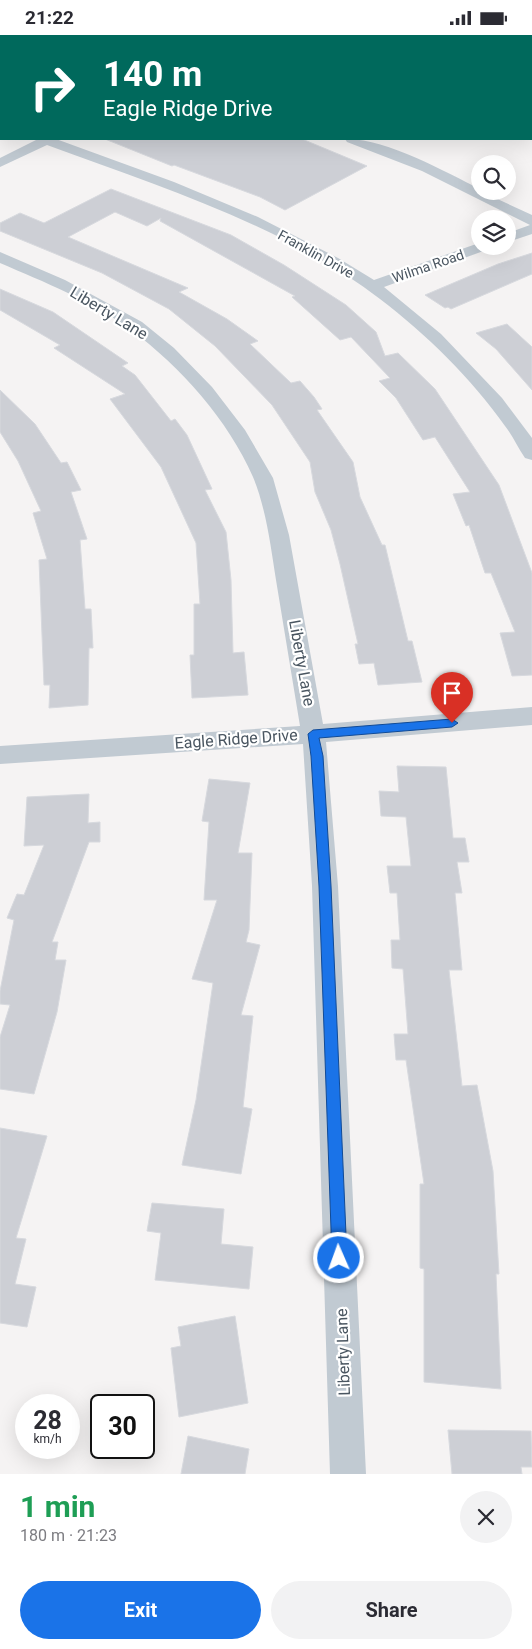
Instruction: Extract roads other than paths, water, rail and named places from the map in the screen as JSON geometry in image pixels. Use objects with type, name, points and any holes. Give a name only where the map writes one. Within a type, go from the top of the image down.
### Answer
[{"type":"street","points":[[0,163],[44,140]]},
{"type":"street","name":"Franklin Drive","points":[[49,140],[239,214],[336,263],[372,285],[438,338],[482,387],[526,442],[532,454]]},
{"type":"street","points":[[355,140],[427,167],[532,221]]},
{"type":"street","points":[[516,235],[532,229]]},
{"type":"street","name":"Wilma Road","points":[[372,285],[471,251]]},
{"type":"street","name":"Liberty Lane","points":[[0,257],[59,283],[136,326],[168,352],[206,391],[236,430],[263,478],[279,535],[317,756],[325,886],[348,1474]]},
{"type":"street","name":"Eagle Ridge Drive","points":[[0,755],[532,717]]}]
